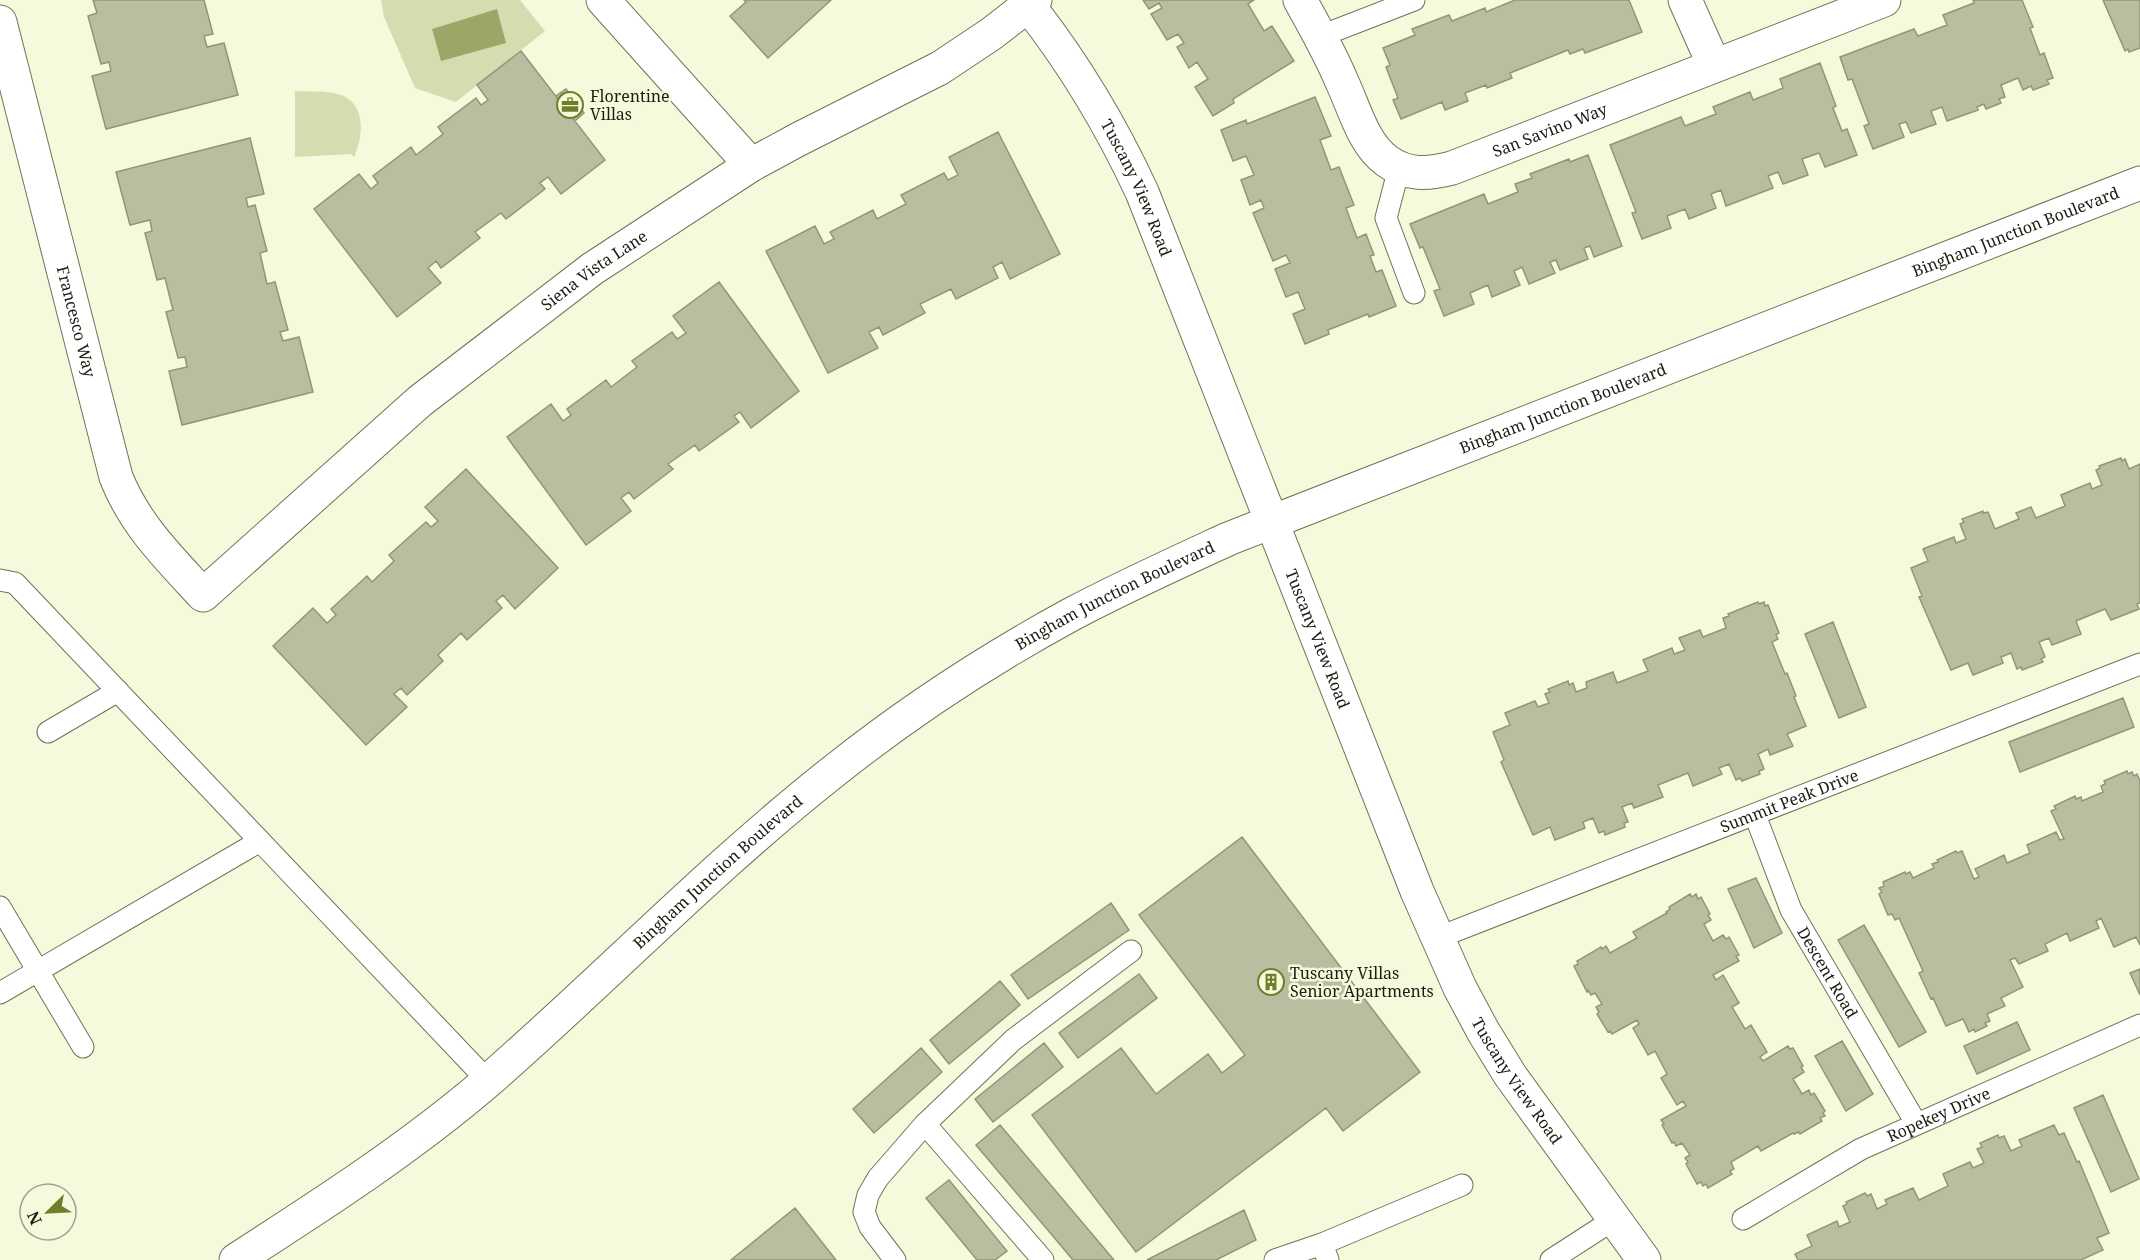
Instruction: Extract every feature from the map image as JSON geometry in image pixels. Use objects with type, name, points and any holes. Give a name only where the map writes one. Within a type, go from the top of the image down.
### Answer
[{"type":"street","points":[[603,0],[751,165]]},
{"type":"street","name":"San Savino Way","points":[[1300,0],[1321,36],[1370,142],[1378,154],[1399,168],[1425,174],[1452,168],[1884,0]]},
{"type":"street","points":[[1685,0],[1714,65]]},
{"type":"street","name":"Siena Vista Lane","points":[[203,594],[420,401],[592,269],[751,165],[940,68],[1029,2]]},
{"type":"street","name":"Tuscany View Road","points":[[1029,2],[1083,81],[1125,154],[1142,192],[1437,938],[1460,988],[1488,1040],[1517,1084],[1644,1260]]},
{"type":"street","name":"Francesco Way","points":[[0,22],[116,477],[125,499],[138,520],[203,594]]},
{"type":"street","name":"Bingham Junction Boulevard","points":[[236,1260],[381,1164],[438,1122],[488,1081],[732,856],[835,770],[886,731],[983,666],[1072,614],[1163,569],[1271,521],[2140,183]]},
{"type":"lane","points":[[1321,36],[1414,0]]},
{"type":"lane","points":[[1399,168],[1386,218],[1414,293]]},
{"type":"lane","points":[[0,580],[15,583],[488,1081]]},
{"type":"lane","name":"Summit Peak Drive","points":[[1437,938],[2140,664]]},
{"type":"lane","points":[[48,732],[118,691]]},
{"type":"lane","name":"Descent Road","points":[[1755,815],[1791,910],[1916,1123]]},
{"type":"lane","points":[[0,993],[260,841]]},
{"type":"lane","points":[[0,907],[83,1047]]},
{"type":"lane","points":[[895,1260],[870,1227],[864,1212],[868,1195],[878,1178],[925,1124],[1013,1040],[1131,951]]},
{"type":"lane","name":"Ropekey Drive","points":[[1743,1219],[1861,1149],[2140,1025]]},
{"type":"lane","points":[[925,1124],[1043,1260]]},
{"type":"lane","points":[[1275,1260],[1325,1252],[1462,1185]]},
{"type":"lane","points":[[1551,1260],[1614,1220]]},
{"type":"shaded area","points":[[381,0],[520,0],[545,31],[456,102],[415,88],[384,17]]},
{"type":"shaded area","points":[[497,9],[506,43],[441,61],[432,29]]},
{"type":"shaded area","points":[[295,91],[336,93],[355,106],[361,122],[361,131],[354,157],[351,154],[295,157]]},
{"type":"building","points":[[93,0],[204,0],[213,34],[204,36],[207,47],[224,43],[238,95],[106,129],[92,76],[111,71],[109,62],[101,64],[88,16],[97,13]]},
{"type":"building","points":[[744,0],[831,0],[768,58],[730,16],[746,2]]},
{"type":"building","points":[[1143,0],[1254,0],[1248,4],[1264,31],[1272,26],[1294,61],[1233,99],[1234,103],[1213,116],[1195,87],[1208,79],[1197,62],[1189,68],[1177,47],[1184,43],[1178,34],[1167,40],[1151,14],[1162,8],[1159,3],[1149,9]]},
{"type":"building","points":[[1515,0],[1629,0],[1642,32],[1585,53],[1583,49],[1570,54],[1568,50],[1510,73],[1512,78],[1487,88],[1486,85],[1465,93],[1468,101],[1445,110],[1442,102],[1401,119],[1393,100],[1398,98],[1386,67],[1390,65],[1383,48],[1415,35],[1412,29],[1449,15],[1452,21],[1485,8],[1486,12]]},
{"type":"building","points":[[2022,0],[2033,27],[2030,28],[2040,55],[2044,53],[2053,78],[2047,80],[2049,84],[2033,90],[2031,86],[2023,90],[2018,78],[2001,85],[2005,97],[1999,99],[2001,103],[1986,109],[1984,104],[1977,107],[1978,110],[1947,121],[1942,107],[1931,111],[1936,124],[1911,133],[1906,122],[1899,124],[1904,137],[1873,149],[1864,126],[1869,124],[1852,79],[1848,80],[1840,57],[1914,29],[1918,36],[1947,25],[1943,15],[1974,3],[1973,1]]},
{"type":"building","points":[[2103,0],[2140,0],[2140,48],[2125,51]]},
{"type":"building","points":[[521,51],[605,160],[561,194],[548,177],[540,183],[545,189],[506,219],[501,213],[475,232],[480,238],[441,268],[436,261],[428,268],[441,283],[397,317],[314,209],[359,174],[371,189],[378,183],[373,176],[411,147],[416,155],[443,134],[438,127],[476,98],[481,105],[488,100],[477,85]]},
{"type":"building","points":[[1820,63],[1836,106],[1833,108],[1842,131],[1847,129],[1857,155],[1825,167],[1819,153],[1802,159],[1808,175],[1783,184],[1778,172],[1768,176],[1773,188],[1726,206],[1721,190],[1711,194],[1716,208],[1689,219],[1685,209],[1667,216],[1671,228],[1642,239],[1632,213],[1636,212],[1610,145],[1681,117],[1685,126],[1716,114],[1713,107],[1750,92],[1753,100],[1783,88],[1780,79]]},
{"type":"building","name":"Florentine Villas","points":[[566,89],[584,113],[575,121],[556,96]]},
{"type":"building","points":[[1315,97],[1331,136],[1320,140],[1331,170],[1339,167],[1354,205],[1346,208],[1357,238],[1366,234],[1374,255],[1370,256],[1376,272],[1382,270],[1396,306],[1328,330],[1329,334],[1305,344],[1293,314],[1305,309],[1298,292],[1286,297],[1275,269],[1290,263],[1286,255],[1273,261],[1253,213],[1264,208],[1261,200],[1250,205],[1241,180],[1254,175],[1246,156],[1233,161],[1221,130],[1246,120],[1247,124]]},
{"type":"building","points":[[998,132],[1060,254],[1010,279],[1002,262],[993,267],[998,278],[956,299],[951,289],[920,304],[925,313],[883,335],[879,327],[869,332],[878,348],[828,373],[766,251],[815,226],[824,244],[834,239],[830,232],[873,210],[877,219],[906,204],[901,195],[944,173],[948,180],[958,175],[949,157]]},
{"type":"building","points":[[250,138],[264,194],[246,198],[248,207],[255,205],[267,251],[260,253],[267,284],[275,282],[288,330],[280,332],[283,341],[299,337],[313,392],[182,425],[169,371],[187,367],[185,357],[178,358],[166,312],[173,310],[165,278],[157,280],[145,233],[152,231],[150,220],[130,225],[116,172]]},
{"type":"building","points":[[1588,155],[1622,246],[1594,257],[1590,246],[1584,248],[1588,259],[1560,270],[1556,260],[1550,262],[1555,273],[1529,284],[1522,267],[1514,271],[1520,285],[1492,297],[1488,285],[1470,293],[1474,304],[1444,316],[1434,291],[1440,289],[1423,247],[1420,248],[1410,224],[1484,194],[1488,204],[1518,192],[1515,184],[1532,178],[1530,174],[1569,159],[1570,162]]},
{"type":"building","points":[[719,282],[799,391],[751,428],[740,412],[734,416],[739,422],[699,451],[695,445],[668,464],[673,469],[634,499],[629,492],[621,498],[631,511],[586,545],[507,437],[551,404],[563,421],[571,415],[567,409],[606,380],[611,387],[637,367],[632,361],[672,332],[677,339],[686,333],[673,316]]},
{"type":"building","points":[[2121,458],[2122,461],[2125,459],[2129,469],[2140,464],[2140,603],[2137,604],[2139,609],[2111,620],[2105,609],[2076,621],[2081,634],[2052,645],[2049,638],[2039,642],[2045,657],[2041,659],[2043,662],[2022,670],[2021,667],[2017,669],[2011,653],[2001,657],[2003,663],[1973,675],[1968,663],[1951,670],[1919,597],[1922,596],[1911,568],[1928,561],[1923,549],[1954,537],[1956,543],[1966,539],[1960,524],[1964,522],[1962,519],[1983,511],[1983,513],[1988,512],[1995,529],[2019,519],[2016,513],[2031,507],[2036,518],[2065,506],[2061,495],[2090,483],[2092,489],[2102,485],[2096,470],[2100,468],[2099,466]]},
{"type":"building","points":[[466,469],[558,568],[515,609],[503,595],[496,601],[502,608],[467,640],[461,633],[438,655],[443,661],[407,695],[401,688],[394,694],[407,707],[366,745],[273,646],[313,608],[327,623],[336,615],[331,609],[367,576],[372,582],[394,561],[389,555],[426,522],[431,527],[438,521],[425,507]]},
{"type":"building","points":[[1758,602],[1759,604],[1764,602],[1765,606],[1768,605],[1779,633],[1776,635],[1778,639],[1772,642],[1785,674],[1787,673],[1806,726],[1787,734],[1793,746],[1770,755],[1768,749],[1758,754],[1764,769],[1759,771],[1760,774],[1742,781],[1740,778],[1736,780],[1729,764],[1719,768],[1722,774],[1693,786],[1688,773],[1658,785],[1663,797],[1634,808],[1632,803],[1622,807],[1628,822],[1624,823],[1625,827],[1605,835],[1604,831],[1599,833],[1593,818],[1583,822],[1585,828],[1555,840],[1550,827],[1533,835],[1501,762],[1504,760],[1493,732],[1510,725],[1505,713],[1535,701],[1538,707],[1549,703],[1545,694],[1550,692],[1548,689],[1568,681],[1569,685],[1573,683],[1576,692],[1587,688],[1586,682],[1613,672],[1617,683],[1648,671],[1643,660],[1672,648],[1674,654],[1685,650],[1679,638],[1700,630],[1703,637],[1726,628],[1723,618]]},
{"type":"building","points":[[1833,622],[1866,707],[1839,718],[1805,634]]},
{"type":"building","points":[[2123,698],[2134,727],[2020,772],[2009,742]]},
{"type":"building","points":[[2127,771],[2128,774],[2132,772],[2134,776],[2137,774],[2140,781],[2140,945],[2136,937],[2114,947],[2101,918],[2096,921],[2099,928],[2070,941],[2067,933],[2045,944],[2048,951],[2019,964],[2015,958],[2010,960],[2023,987],[2001,998],[2005,1006],[1987,1014],[1990,1021],[1985,1023],[1987,1026],[1975,1032],[1974,1029],[1969,1032],[1963,1019],[1946,1026],[1919,973],[1923,971],[1899,918],[1895,920],[1892,914],[1888,915],[1879,894],[1882,892],[1879,888],[1884,886],[1883,882],[1905,872],[1906,874],[1910,872],[1913,878],[1934,868],[1932,864],[1938,862],[1937,860],[1956,851],[1957,853],[1962,851],[1974,879],[1979,877],[1975,869],[2004,855],[2007,863],[2030,853],[2027,845],[2056,832],[2060,840],[2064,839],[2051,811],[2056,809],[2054,806],[2075,796],[2076,799],[2081,797],[2082,801],[2103,792],[2101,786],[2105,784],[2104,781]]},
{"type":"building","name":"Tuscany Villas Senior Apartments","points":[[1242,837],[1420,1072],[1343,1131],[1326,1108],[1136,1252],[1032,1115],[1121,1048],[1156,1094],[1208,1054],[1222,1073],[1245,1055],[1139,915]]},
{"type":"building","points":[[1756,878],[1782,933],[1754,948],[1728,889]]},
{"type":"building","points":[[1690,894],[1692,897],[1696,894],[1698,899],[1701,897],[1710,914],[1708,915],[1711,920],[1704,924],[1713,941],[1723,935],[1726,939],[1729,937],[1739,955],[1736,956],[1739,961],[1713,975],[1716,980],[1723,975],[1739,1003],[1732,1007],[1745,1029],[1751,1025],[1767,1052],[1760,1057],[1763,1061],[1788,1046],[1790,1049],[1793,1048],[1804,1072],[1793,1079],[1802,1094],[1809,1090],[1811,1095],[1814,1093],[1825,1111],[1823,1113],[1825,1116],[1820,1118],[1822,1121],[1800,1134],[1799,1132],[1793,1133],[1761,1151],[1758,1146],[1731,1162],[1734,1169],[1730,1171],[1732,1174],[1708,1188],[1701,1182],[1697,1184],[1686,1164],[1688,1162],[1685,1158],[1690,1155],[1682,1143],[1676,1146],[1674,1142],[1672,1143],[1662,1125],[1664,1124],[1661,1120],[1686,1106],[1683,1101],[1677,1105],[1661,1078],[1667,1074],[1655,1051],[1648,1055],[1633,1028],[1639,1024],[1637,1020],[1612,1034],[1608,1032],[1597,1014],[1599,1012],[1596,1007],[1602,1004],[1595,993],[1591,995],[1588,990],[1587,992],[1574,966],[1578,964],[1577,961],[1601,947],[1602,949],[1606,946],[1610,953],[1637,938],[1633,932],[1667,913],[1669,907]]},
{"type":"building","points":[[1111,903],[1129,930],[1028,999],[1011,975]]},
{"type":"building","points":[[1864,925],[1926,1032],[1899,1047],[1838,940]]},
{"type":"building","points":[[2140,969],[2140,995],[2130,973]]},
{"type":"building","points":[[1139,974],[1157,998],[1078,1058],[1059,1033]]},
{"type":"building","points":[[1000,981],[1020,1005],[949,1064],[930,1040]]},
{"type":"building","points":[[2017,1022],[2030,1050],[1977,1074],[1964,1046]]},
{"type":"building","points":[[1842,1041],[1873,1094],[1846,1111],[1815,1056]]},
{"type":"building","points":[[1044,1043],[1063,1067],[993,1122],[975,1099]]},
{"type":"building","points":[[921,1048],[942,1072],[874,1133],[853,1109]]},
{"type":"building","points":[[2103,1095],[2139,1179],[2111,1192],[2074,1108]]},
{"type":"building","points":[[1000,1125],[1114,1260],[1073,1260],[976,1145]]},
{"type":"building","points":[[2054,1125],[2059,1135],[2064,1133],[2077,1162],[2079,1161],[2109,1233],[2097,1238],[2103,1250],[2081,1260],[1798,1260],[1795,1254],[1812,1246],[1807,1235],[1837,1221],[1839,1227],[1850,1222],[1843,1206],[1847,1204],[1846,1202],[1865,1193],[1867,1196],[1871,1194],[1877,1209],[1887,1204],[1885,1200],[1913,1188],[1919,1200],[1948,1186],[1943,1174],[1970,1162],[1973,1168],[1984,1163],[1977,1149],[1982,1147],[1980,1143],[1998,1135],[1999,1138],[2004,1136],[2011,1151],[2022,1146],[2019,1140]]},
{"type":"building","points":[[949,1180],[1007,1251],[995,1260],[977,1260],[926,1198]]},
{"type":"building","points":[[795,1208],[836,1260],[731,1260]]},
{"type":"building","points":[[1244,1210],[1256,1240],[1216,1260],[1147,1260]]},
{"type":"place","name":"Florentine Villas","points":[[570,105]]},
{"type":"place","name":"Tuscany Villas Senior Apartments","points":[[1271,982]]}]
